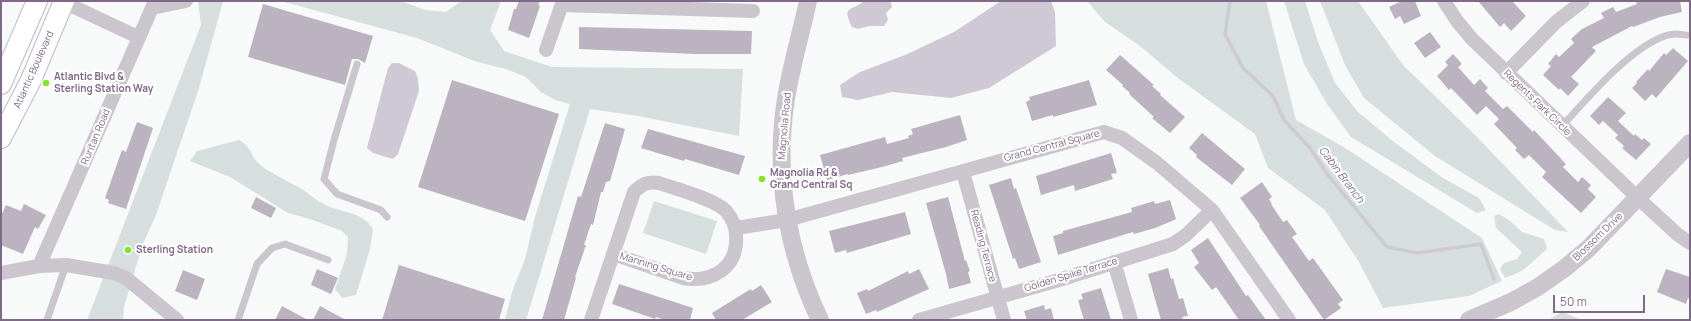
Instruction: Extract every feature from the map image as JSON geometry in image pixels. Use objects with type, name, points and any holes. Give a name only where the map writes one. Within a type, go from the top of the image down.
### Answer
[{"type":"main road","points":[[1,84],[37,1]]},
{"type":"main road","name":"Atlantic Boulevard","points":[[1,138],[31,80],[62,1]]},
{"type":"street","points":[[62,1],[138,37]]},
{"type":"street","name":"Ruritan Road","points":[[39,266],[138,37],[154,4],[186,1]]},
{"type":"street","name":"Magnolia Road","points":[[808,1],[792,67],[783,125],[782,175],[787,220],[795,256],[820,320]]},
{"type":"street","name":"Regents Park Circle","points":[[1444,1],[1457,21],[1472,39],[1506,73],[1638,198],[1690,244]]},
{"type":"street","points":[[1506,73],[1556,22],[1583,1]]},
{"type":"street","points":[[546,50],[562,3],[723,6],[753,11]]},
{"type":"street","name":"Grand Central Square","points":[[787,220],[963,172],[1022,153],[1104,132],[1122,138],[1157,163],[1212,210],[1289,320]]},
{"type":"street","name":"Blossom Drive","points":[[1469,320],[1511,302],[1538,287],[1565,268],[1589,248],[1690,144]]},
{"type":"street","name":"Reading Terrace","points":[[963,172],[1004,320]]},
{"type":"street","name":"Manning Square","points":[[591,320],[613,254],[634,192],[640,186],[652,182],[659,183],[718,204],[732,219],[736,228],[737,245],[729,263],[722,271],[704,279],[693,280],[683,278],[613,254]]},
{"type":"street","name":"Golden Spike Terrace","points":[[919,320],[998,298],[1173,244],[1186,235],[1212,210]]},
{"type":"street","points":[[736,228],[787,220]]},
{"type":"street","points":[[1114,262],[1131,320]]},
{"type":"street","points":[[1,273],[39,266],[66,265],[114,273],[126,278],[178,320]]},
{"type":"lane","points":[[1562,126],[1614,70],[1644,47],[1662,36],[1676,33],[1686,35]]},
{"type":"lane","points":[[357,64],[324,179],[337,194],[381,210],[387,217]]},
{"type":"lane","points":[[238,320],[257,264],[272,248],[285,244],[328,260]]},
{"type":"lane","points":[[47,320],[66,265]]},
{"type":"shaded area","points":[[198,1],[223,1],[199,88],[156,215],[142,246],[124,307],[123,320],[87,320],[201,25]]},
{"type":"shaded area","points":[[281,1],[401,1],[425,10],[446,12],[461,1],[501,1],[490,30],[504,51],[552,67],[743,69],[739,136],[638,116],[590,109],[526,320],[505,320],[512,292],[525,259],[535,217],[570,104],[555,100],[541,92],[526,77],[506,69],[477,62],[417,38]]},
{"type":"shaded area","points":[[864,1],[890,1],[892,7],[886,13],[888,20],[884,26],[869,26],[858,29],[852,27],[848,12]]},
{"type":"shaded area","points":[[1001,1],[1051,1],[1055,12],[1056,46],[989,88],[951,98],[892,92],[858,100],[842,97],[840,85],[860,72],[905,55],[954,32]]},
{"type":"shaded area","points":[[1087,1],[1266,1],[1296,120],[1342,146],[1482,238],[1502,281],[1469,296],[1383,308],[1359,262],[1325,210],[1268,168],[1255,134],[1179,79],[1140,46],[1105,22]]},
{"type":"shaded area","points":[[1284,1],[1305,1],[1318,42],[1335,83],[1358,112],[1394,142],[1443,178],[1479,198],[1486,210],[1477,213],[1351,137],[1327,104],[1304,64]]},
{"type":"shaded area","points":[[1320,1],[1358,1],[1403,65],[1477,137],[1568,232],[1555,230],[1435,156],[1364,98],[1345,65]]},
{"type":"shaded area","points":[[392,63],[399,63],[415,71],[418,79],[419,91],[398,154],[393,159],[373,153],[367,148],[388,68]]},
{"type":"shaded area","points":[[239,140],[247,146],[255,160],[267,169],[327,206],[362,218],[373,229],[370,249],[356,295],[342,298],[335,289],[347,254],[348,237],[342,231],[310,219],[288,213],[230,177],[190,161],[197,151]]},
{"type":"shaded area","points":[[654,201],[717,221],[706,254],[643,233]]},
{"type":"shaded area","points":[[1499,214],[1510,221],[1522,232],[1544,239],[1547,249],[1522,271],[1505,278],[1500,269],[1504,263],[1517,259],[1522,252],[1496,228],[1494,216]]},
{"type":"shaded area","points":[[1562,312],[1582,320],[1548,320]]},
{"type":"building","points":[[519,1],[540,1],[538,5],[540,6],[529,38],[508,30],[514,9],[516,9]]},
{"type":"building","points":[[1402,1],[1415,1],[1421,16],[1404,24],[1400,16],[1395,19],[1389,7]]},
{"type":"building","points":[[1478,1],[1512,1],[1526,16],[1511,31],[1504,23],[1500,27]]},
{"type":"building","points":[[1636,1],[1680,1],[1682,12],[1660,17],[1633,27],[1632,26],[1592,47],[1596,51],[1571,77],[1579,84],[1568,96],[1543,75],[1551,66],[1548,64],[1556,54],[1559,57],[1574,43],[1571,39],[1582,29],[1604,18],[1601,13],[1613,7],[1616,12],[1637,4]]},
{"type":"building","points":[[263,4],[373,36],[365,63],[358,59],[352,59],[345,85],[248,57]]},
{"type":"building","points":[[579,27],[752,31],[751,54],[695,54],[579,49]]},
{"type":"building","points":[[1430,32],[1441,47],[1425,58],[1414,43]]},
{"type":"building","points":[[1673,48],[1688,61],[1656,98],[1652,94],[1645,101],[1632,88],[1664,53],[1666,55]]},
{"type":"building","points":[[1453,54],[1462,64],[1458,67],[1474,85],[1480,79],[1488,88],[1485,91],[1503,109],[1507,106],[1533,132],[1534,130],[1566,164],[1563,167],[1578,182],[1582,177],[1591,185],[1588,189],[1596,197],[1581,213],[1542,177],[1546,172],[1529,155],[1524,159],[1515,150],[1517,148],[1494,124],[1499,119],[1486,106],[1477,115],[1451,88],[1449,90],[1437,76],[1448,65],[1445,62]]},
{"type":"building","points":[[1120,55],[1154,85],[1152,86],[1161,94],[1160,95],[1185,117],[1170,133],[1152,118],[1154,117],[1106,70]]},
{"type":"building","points":[[452,80],[559,114],[525,221],[418,187]]},
{"type":"building","points":[[1089,80],[1097,105],[1032,121],[1026,102],[1030,100],[1029,97]]},
{"type":"building","points":[[1608,97],[1626,113],[1618,121],[1634,136],[1635,134],[1642,140],[1644,138],[1651,144],[1636,160],[1622,148],[1624,146],[1615,138],[1618,135],[1603,121],[1599,125],[1590,116]]},
{"type":"building","points":[[960,115],[967,140],[902,158],[903,161],[882,167],[827,180],[820,155],[885,137],[887,144],[909,138],[908,136],[913,134],[911,129]]},
{"type":"building","points":[[137,122],[153,128],[126,209],[108,203],[109,200],[105,198],[122,150],[126,152]]},
{"type":"building","points":[[605,123],[625,129],[610,181],[606,182],[603,192],[601,192],[593,225],[591,224],[584,245],[586,245],[575,277],[576,278],[564,320],[542,320],[578,196],[581,197]]},
{"type":"building","points":[[648,129],[745,156],[739,175],[641,148]]},
{"type":"building","points":[[1202,133],[1245,169],[1232,185],[1196,157],[1197,155],[1189,148]]},
{"type":"building","points":[[1111,153],[1117,173],[1111,174],[1113,179],[1075,191],[1074,185],[1041,195],[1036,176]]},
{"type":"building","points":[[1011,178],[1014,189],[1016,188],[1041,262],[1019,269],[1015,258],[1013,259],[989,185]]},
{"type":"building","points":[[1262,182],[1272,197],[1269,199],[1271,204],[1283,222],[1287,220],[1297,234],[1292,237],[1309,261],[1313,258],[1343,300],[1338,304],[1341,308],[1324,320],[1240,198]]},
{"type":"building","points":[[256,197],[276,208],[271,218],[251,208]]},
{"type":"building","points":[[948,197],[965,261],[966,260],[970,271],[968,272],[971,283],[949,289],[926,203]]},
{"type":"building","points":[[1170,200],[1176,219],[1172,221],[1155,228],[1134,234],[1133,232],[1058,255],[1053,236],[1063,233],[1063,231],[1132,212],[1131,208],[1154,201],[1155,204]]},
{"type":"building","points":[[24,204],[46,215],[38,229],[35,227],[23,254],[1,245],[1,216],[6,205],[21,211]]},
{"type":"building","points":[[905,212],[911,234],[847,253],[846,250],[835,253],[829,231]]},
{"type":"building","points":[[1208,238],[1246,296],[1248,295],[1266,320],[1239,320],[1216,287],[1212,290],[1194,267],[1199,263],[1191,250]]},
{"type":"building","points":[[399,265],[505,299],[499,320],[382,320]]},
{"type":"building","points":[[1168,268],[1171,279],[1173,278],[1179,299],[1183,298],[1188,316],[1182,317],[1183,320],[1161,320],[1148,274]]},
{"type":"building","points":[[317,269],[338,278],[331,294],[311,285]]},
{"type":"building","points":[[919,269],[929,289],[877,312],[876,310],[866,314],[857,293],[867,289],[868,291],[908,271],[909,274]]},
{"type":"building","points":[[1666,269],[1690,277],[1690,299],[1688,298],[1686,304],[1657,292]]},
{"type":"building","points":[[183,270],[205,279],[197,300],[175,291]]},
{"type":"building","points":[[619,284],[693,308],[690,320],[665,320],[656,317],[655,319],[612,304]]},
{"type":"building","points":[[761,285],[772,302],[742,320],[716,320],[712,313],[751,289],[752,291]]},
{"type":"building","points":[[1101,288],[1111,320],[1084,320],[1078,300],[1083,299],[1081,294]]},
{"type":"building","points":[[1044,305],[1045,310],[1051,308],[1054,320],[1027,320],[1024,311]]},
{"type":"building","points":[[282,306],[308,320],[275,320]]},
{"type":"building","points":[[320,306],[346,320],[313,320]]},
{"type":"waterway","name":"Cabin Branch","points":[[1230,1],[1225,34],[1243,68],[1273,96],[1284,120],[1310,148],[1328,175],[1387,247],[1417,253],[1481,244],[1494,279]]},
{"type":"place","name":"Atlantic Blvd & Sterling Station Way","points":[[46,83]]},
{"type":"place","name":"Magnolia Rd & Grand Central Sq","points":[[762,179]]},
{"type":"place","name":"Sterling Station","points":[[128,250]]}]
